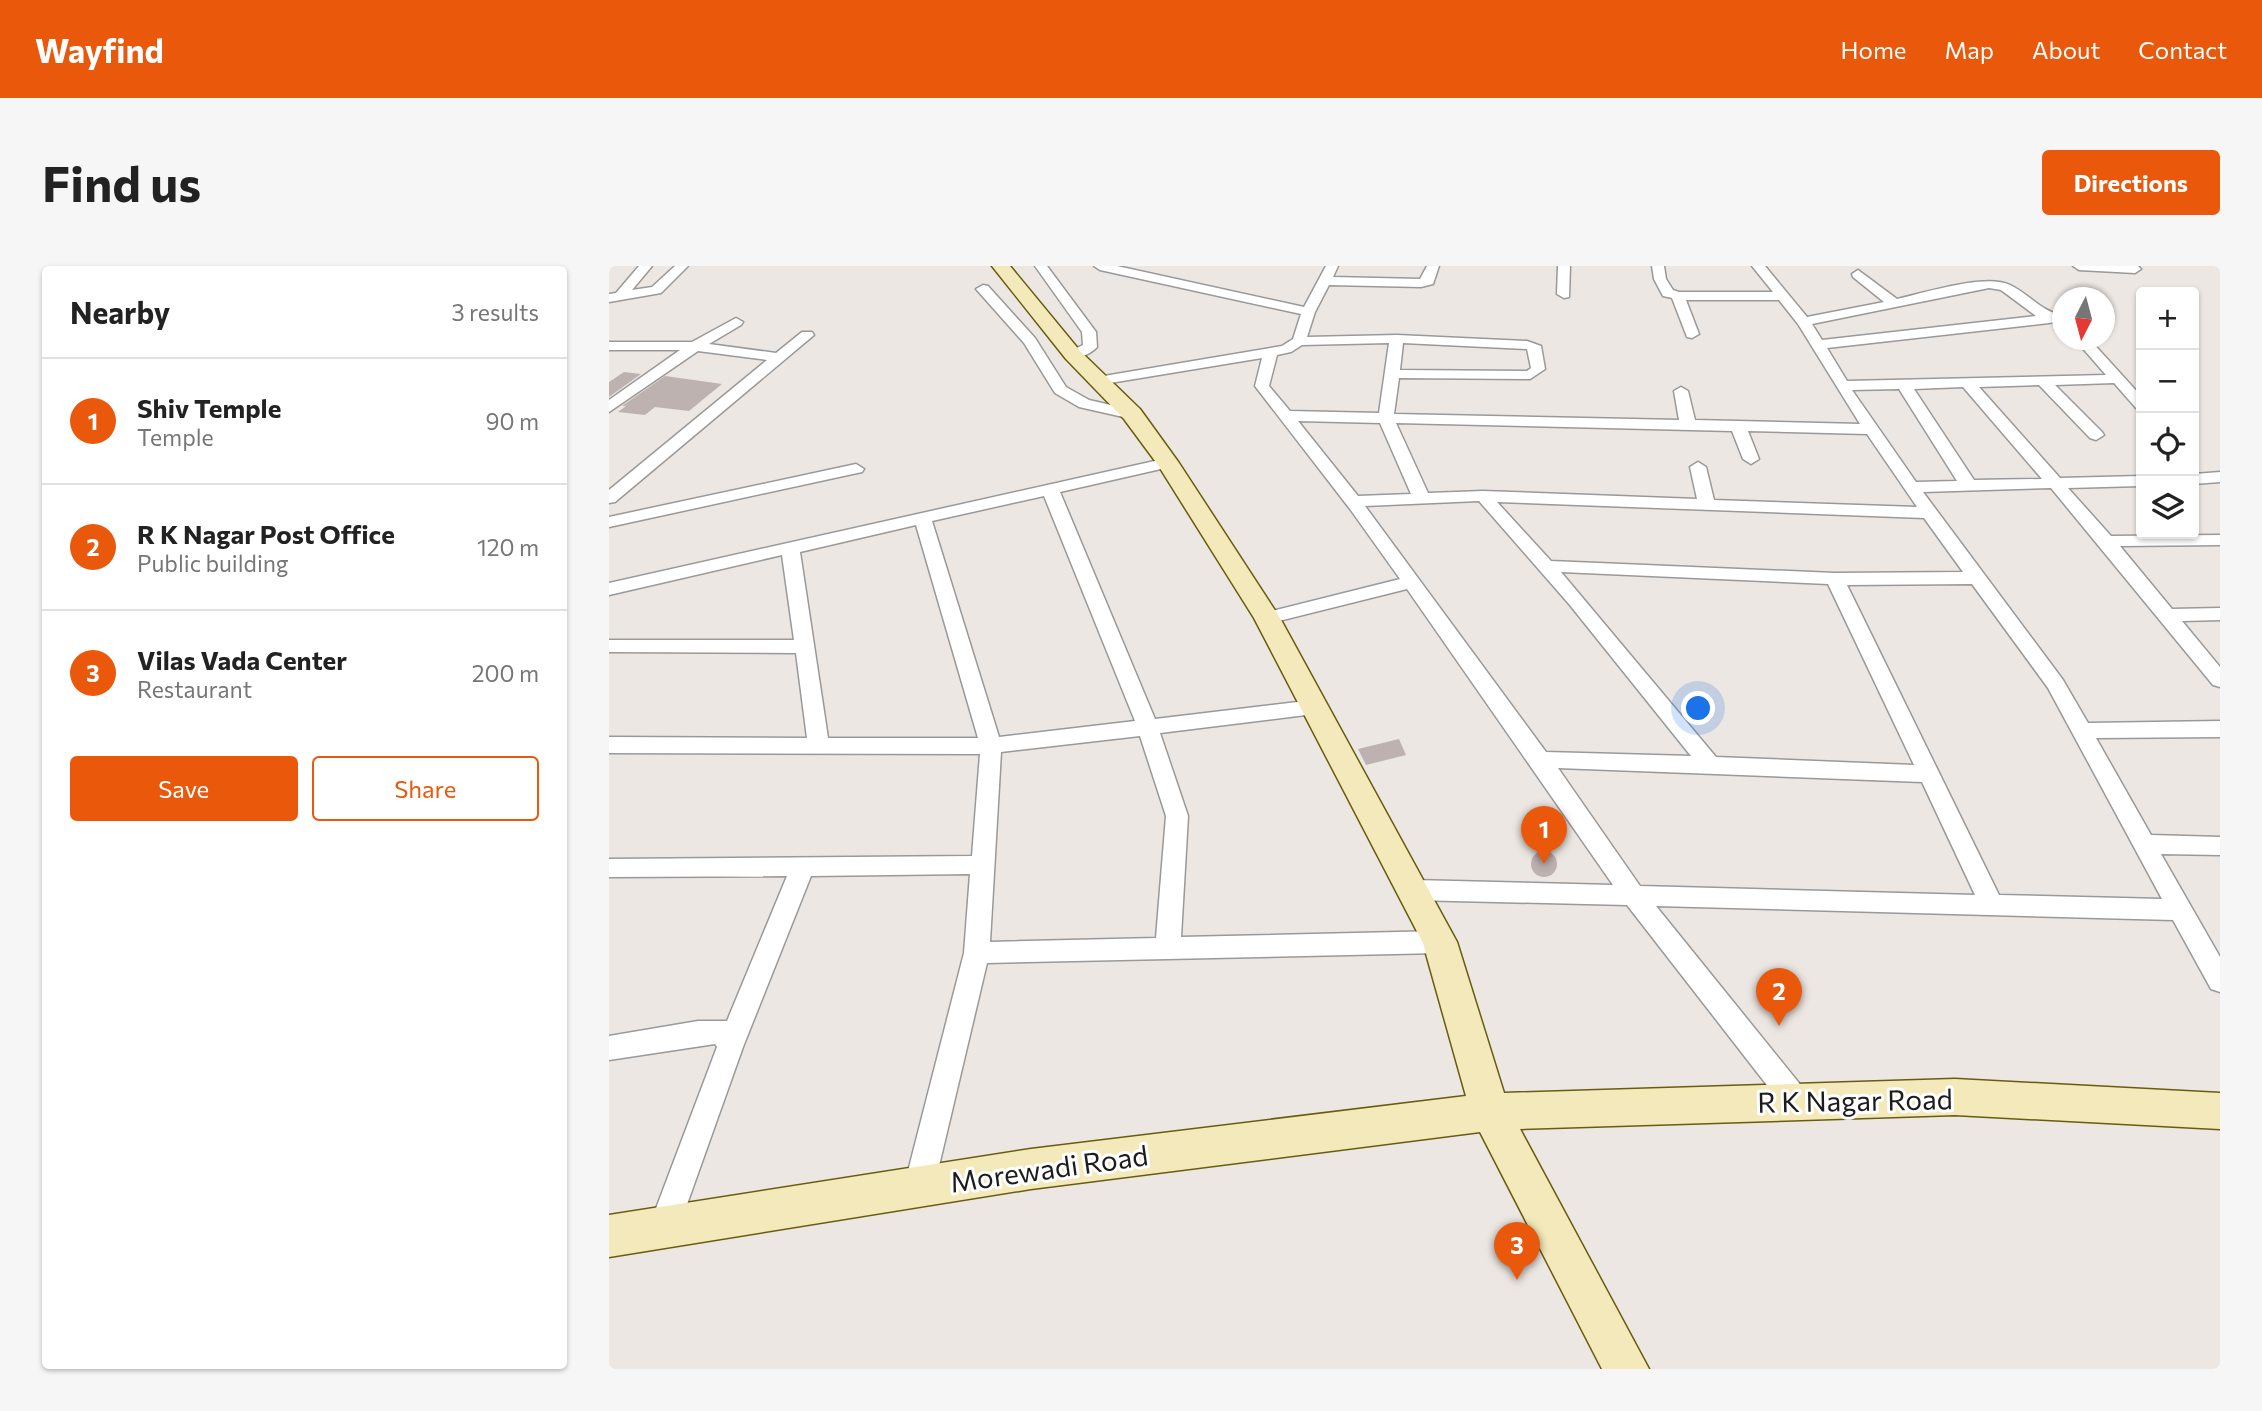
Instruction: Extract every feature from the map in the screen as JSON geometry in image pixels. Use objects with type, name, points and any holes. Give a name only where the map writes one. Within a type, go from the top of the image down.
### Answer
[{"type":"street","points":[[615,297],[646,266]]},
{"type":"street","points":[[615,297],[656,290],[682,266]]},
{"type":"street","points":[[1001,266],[1073,355],[1132,414],[1168,463],[1267,618],[1440,942],[1490,1112],[1626,1369]]},
{"type":"street","points":[[1041,266],[1089,332],[1090,346],[1073,355]]},
{"type":"street","points":[[1312,266],[1329,272],[1421,284],[1427,281],[1433,266]]},
{"type":"street","points":[[1563,266],[1564,294]]},
{"type":"street","points":[[1658,266],[1660,279],[1668,293],[1678,296],[1784,296]]},
{"type":"street","points":[[1758,266],[1804,322],[1842,386],[1929,513],[2056,685],[2220,981]]},
{"type":"street","points":[[2079,266],[2135,269]]},
{"type":"street","points":[[1109,267],[1308,312]]},
{"type":"street","points":[[1299,341],[1308,312],[1329,272]]},
{"type":"street","points":[[1858,274],[1893,303]]},
{"type":"street","points":[[1804,322],[1997,284],[2005,286],[2052,315]]},
{"type":"street","points":[[983,289],[1030,341],[1060,390],[1084,404],[1132,414]]},
{"type":"street","points":[[1678,296],[1692,334]]},
{"type":"street","points":[[1818,345],[2052,318]]},
{"type":"street","points":[[609,407],[695,346],[736,322]]},
{"type":"street","points":[[609,498],[807,335]]},
{"type":"street","points":[[1098,381],[1271,352],[1286,349],[1299,341],[1397,339],[1534,346],[1538,369],[1530,375],[1392,374]]},
{"type":"street","points":[[1397,339],[1386,418],[1421,497]]},
{"type":"street","points":[[609,346],[695,346],[780,358]]},
{"type":"street","points":[[2091,350],[2136,400]]},
{"type":"street","points":[[1271,352],[1262,386],[1353,501],[1540,760],[1633,895],[1797,1102]]},
{"type":"street","points":[[1842,386],[2117,379]]},
{"type":"street","points":[[2043,381],[2096,435]]},
{"type":"street","points":[[1969,384],[2106,541],[2220,680]]},
{"type":"street","points":[[1904,385],[1969,486]]},
{"type":"street","points":[[1681,391],[1688,425]]},
{"type":"street","points":[[1286,416],[1873,429]]},
{"type":"street","points":[[1738,426],[1751,459]]},
{"type":"street","points":[[609,589],[1168,463]]},
{"type":"street","points":[[1698,467],[1707,505]]},
{"type":"street","points":[[609,522],[856,469]]},
{"type":"street","points":[[2199,478],[2220,477]]},
{"type":"street","points":[[1912,487],[2136,481]]},
{"type":"street","points":[[1050,489],[1148,728],[1177,816],[1168,949]]},
{"type":"street","points":[[1353,501],[1483,496],[1929,513]]},
{"type":"street","points":[[1483,496],[1546,566],[1710,765]]},
{"type":"street","points":[[919,1187],[977,953],[991,746],[922,517]]},
{"type":"street","points":[[2106,541],[2220,540]]},
{"type":"street","points":[[790,547],[819,746]]},
{"type":"street","points":[[1546,566],[1835,579],[1979,578]]},
{"type":"street","points":[[1835,579],[1992,905]]},
{"type":"street","points":[[1267,618],[1411,582]]},
{"type":"street","points":[[2166,615],[2220,614]]},
{"type":"street","points":[[609,646],[805,647]]},
{"type":"street","points":[[609,746],[991,746],[1314,707]]},
{"type":"street","points":[[2082,731],[2220,729]]},
{"type":"street","points":[[1540,760],[1928,774]]},
{"type":"street","points":[[2144,844],[2220,846]]},
{"type":"street","points":[[609,868],[983,865]]},
{"type":"street","points":[[664,1227],[730,1047],[803,866]]},
{"type":"street","points":[[1413,890],[2181,910]]},
{"type":"street","points":[[977,953],[1440,942]]},
{"type":"street","points":[[609,1048],[698,1033],[724,1032],[730,1047]]},
{"type":"street","name":"R K Nagar Road","points":[[1490,1112],[1955,1097],[2220,1111]]},
{"type":"street","name":"Morewadi Road","points":[[609,1236],[1031,1169],[1490,1112]]},
{"type":"building","points":[[624,372],[641,374],[609,397],[609,382]]},
{"type":"building","points":[[665,376],[722,384],[689,411],[655,407],[645,415],[618,412],[626,406],[622,406]]},
{"type":"building","points":[[1399,739],[1406,755],[1366,765],[1358,749]]},
{"type":"building","points":[[1544,851],[1553,855],[1557,864],[1553,873],[1544,877],[1535,873],[1531,864],[1535,855]]},
{"type":"place","name":"Shiv Temple","points":[[1544,864]]},
{"type":"place","name":"R K Nagar Post Office","points":[[1779,1026]]},
{"type":"place","name":"Vilas Vada Center","points":[[1517,1280]]}]
